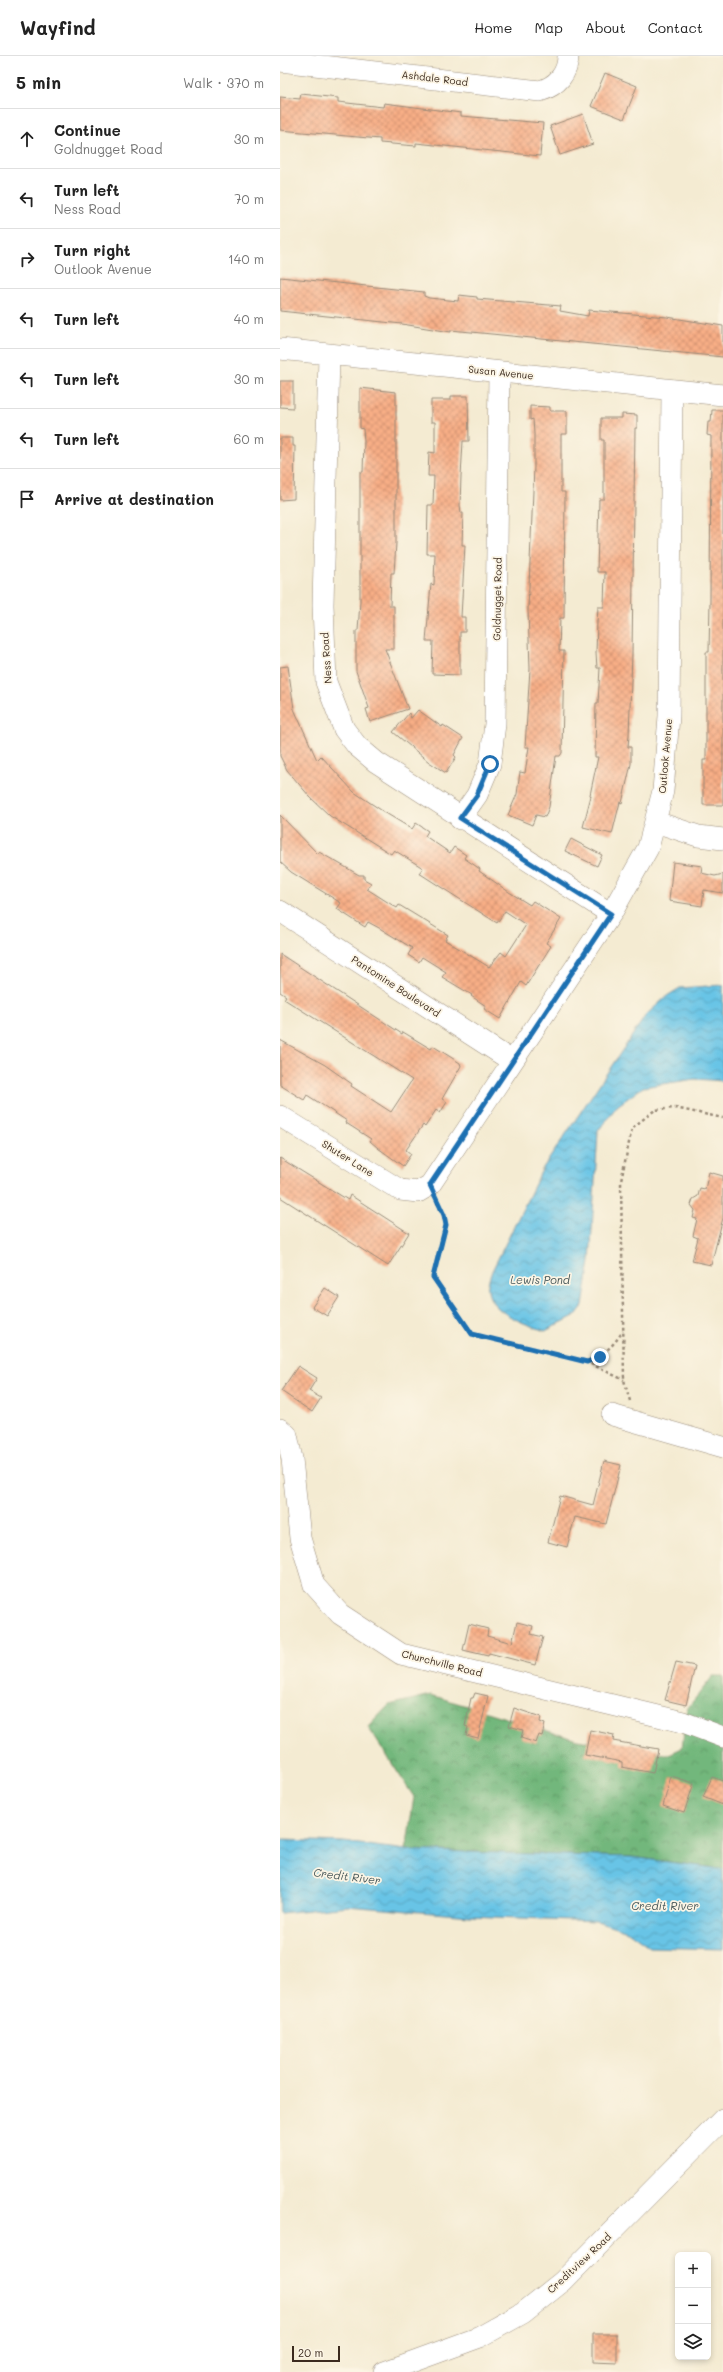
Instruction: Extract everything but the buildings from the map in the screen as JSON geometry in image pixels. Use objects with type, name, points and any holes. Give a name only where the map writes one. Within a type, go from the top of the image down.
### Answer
[{"type":"street","name":"Ashdale Road","points":[[280,61],[385,64],[540,92],[550,88],[564,74],[568,56]]},
{"type":"street","name":"Susan Avenue","points":[[280,349],[723,395]]},
{"type":"street","name":"Ness Road","points":[[329,354],[323,605],[326,682],[344,729],[357,746],[376,762],[460,818],[611,914]]},
{"type":"street","name":"Goldnugget Road","points":[[460,818],[477,795],[490,764],[495,724],[499,372]]},
{"type":"street","name":"Outlook Avenue","points":[[424,1188],[611,914],[648,848],[663,791],[669,716],[672,390]]},
{"type":"street","points":[[656,822],[698,836],[723,839]]},
{"type":"street","name":"Pantomine Boulevard","points":[[280,911],[512,1061]]},
{"type":"street","name":"Shuter Lane","points":[[280,1116],[400,1190],[424,1188]]},
{"type":"street","points":[[612,1415],[659,1427],[723,1447]]},
{"type":"street","name":"Churchville Road","points":[[280,1429],[287,1435],[292,1459],[300,1538],[314,1584],[340,1614],[401,1654],[683,1722],[723,1737]]},
{"type":"street","name":"Creditview Road","points":[[384,2372],[480,2337],[522,2313],[563,2281],[723,2119]]},
{"type":"path","points":[[636,1421],[624,1380],[624,1331],[620,1276],[620,1181],[632,1128],[655,1110],[675,1108],[723,1118]]},
{"type":"path","points":[[424,1188],[444,1215],[446,1225],[433,1277],[472,1334],[587,1362],[624,1380]]},
{"type":"path","points":[[587,1362],[600,1357],[614,1346],[624,1331]]},
{"type":"green space","points":[[713,1676],[723,1676],[723,1869],[631,1857],[406,1850],[414,1797],[368,1727],[389,1705],[431,1695],[577,1740],[667,1755],[682,1748],[687,1709]]},
{"type":"water","name":"Lewis Pond","points":[[723,985],[723,1081],[695,1079],[643,1087],[617,1106],[598,1131],[590,1261],[583,1306],[576,1315],[545,1331],[519,1321],[502,1311],[495,1305],[490,1297],[488,1289],[492,1271],[543,1168],[646,1015],[667,996],[680,988]]},
{"type":"water","name":"Credit River","points":[[280,1840],[344,1842],[406,1850],[631,1857],[723,1869],[723,1949],[650,1947],[628,1931],[597,1921],[470,1916],[347,1906],[280,1913]]},
{"type":"route","points":[[490,764],[477,795],[460,818],[611,914],[430,1185],[444,1215],[446,1225],[445,1235],[436,1258],[433,1277],[472,1334],[587,1362],[600,1357]]}]
